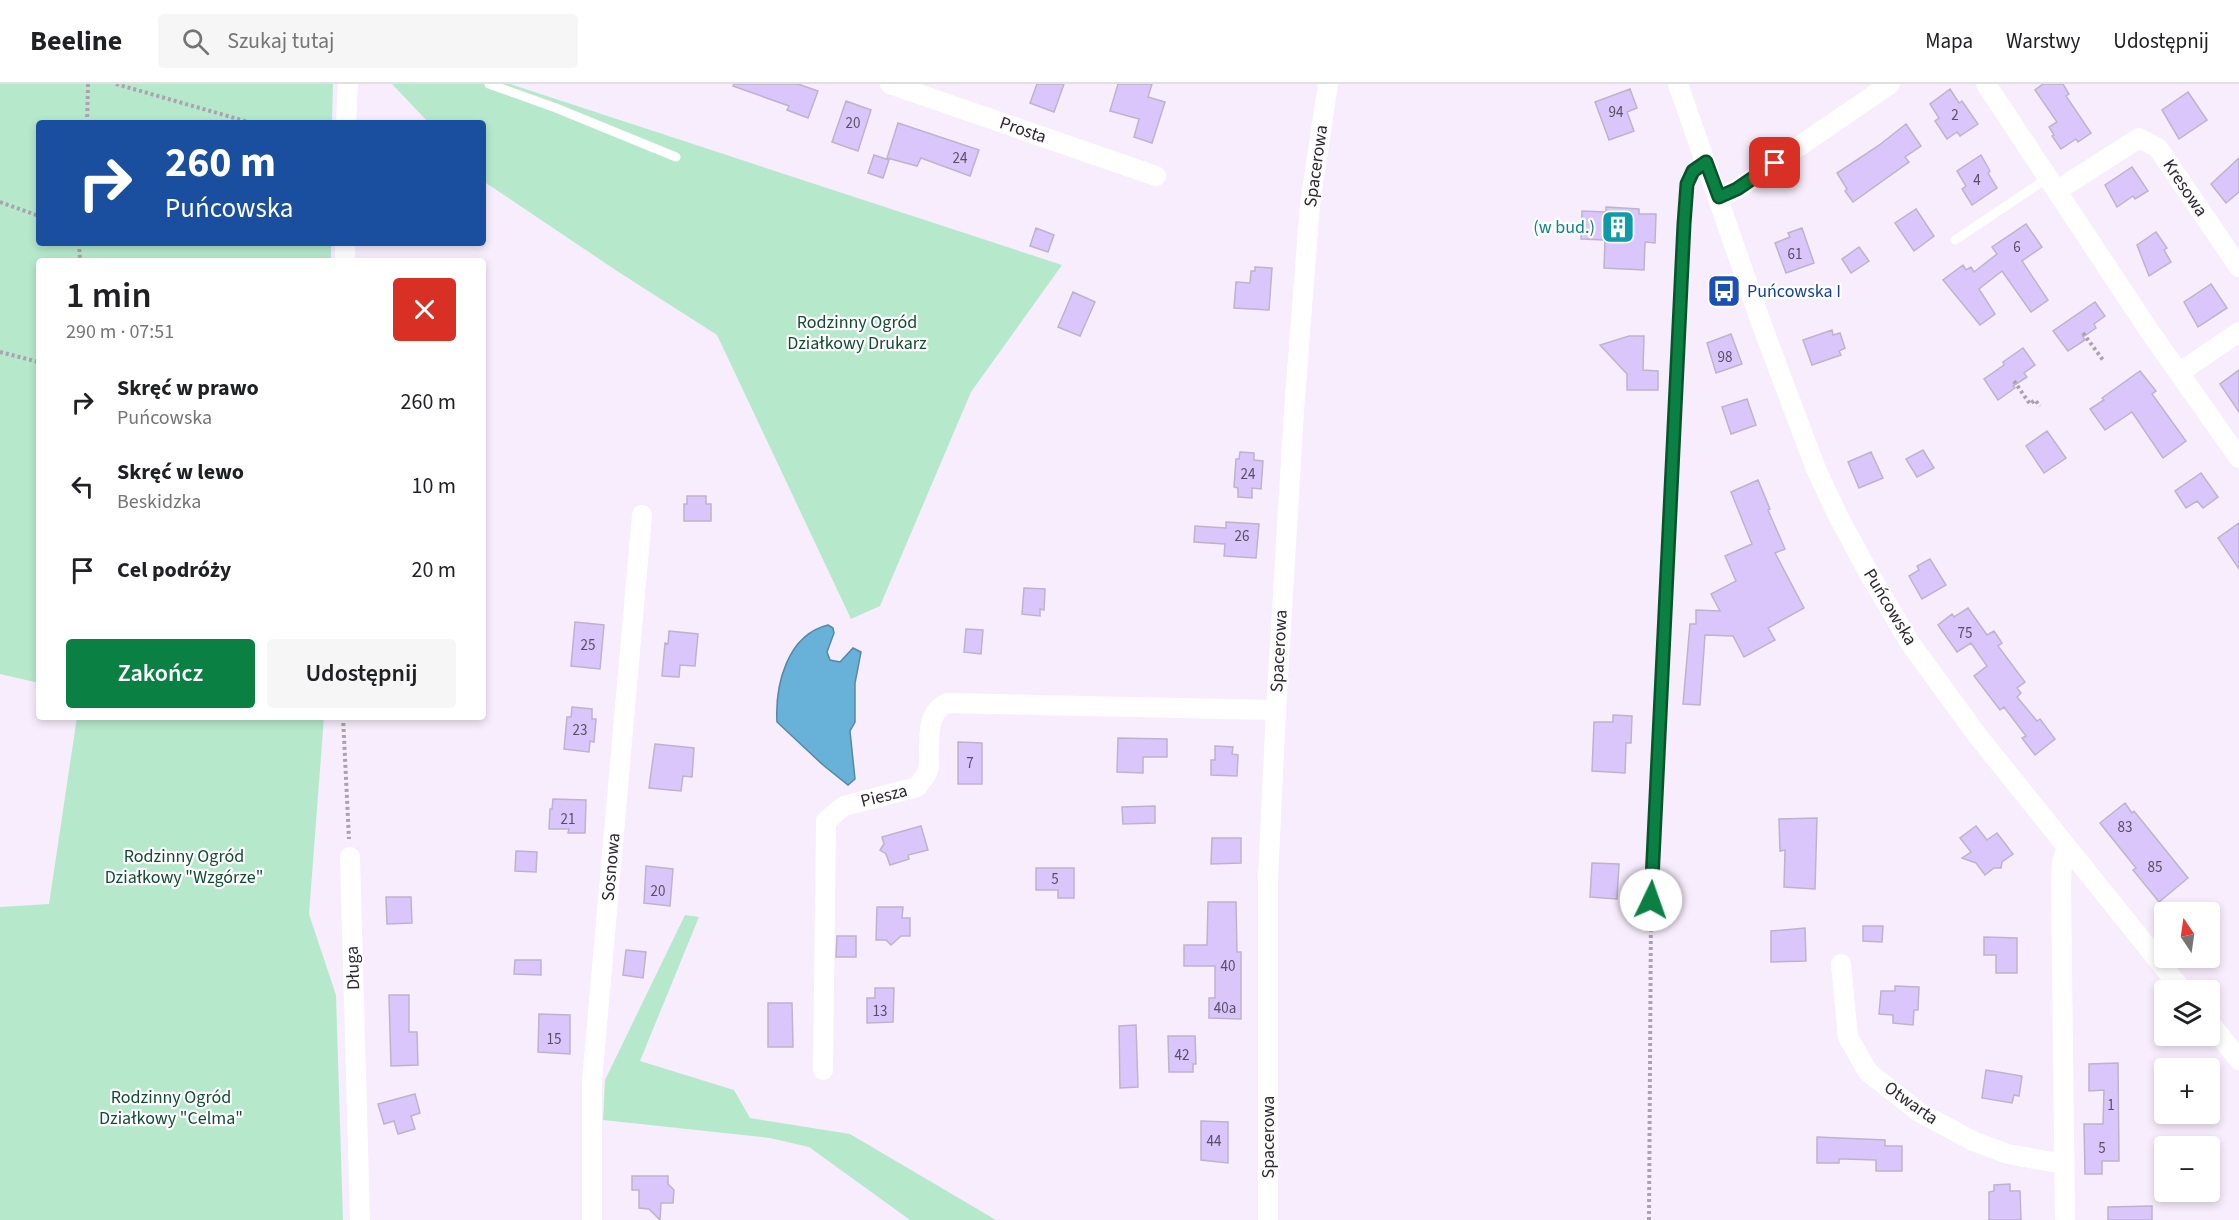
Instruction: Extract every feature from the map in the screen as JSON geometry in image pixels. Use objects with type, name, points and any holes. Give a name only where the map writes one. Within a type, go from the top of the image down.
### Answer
[{"type":"street","points":[[346,120],[348,84]]},
{"type":"street","name":"Prosta","points":[[890,84],[1156,176]]},
{"type":"street","name":"Spacerowa","points":[[1268,1220],[1268,879],[1276,710],[1294,411],[1310,204],[1328,84]]},
{"type":"street","name":"Puńcowska","points":[[1678,84],[1764,331],[1816,468],[1838,516],[1910,643],[1977,735],[2174,980]]},
{"type":"street","points":[[1719,197],[1737,189],[1890,84]]},
{"type":"street","points":[[1986,84],[2148,329],[2239,458]]},
{"type":"street","name":"Kresowa","points":[[2053,184],[2139,138],[2158,148],[2239,267]]},
{"type":"street","points":[[2180,372],[2239,332]]},
{"type":"street","name":"Sosnowa","points":[[592,1220],[592,1081],[642,515]]},
{"type":"street","name":"Piesza","points":[[823,1070],[826,821],[844,806],[917,787],[926,775],[932,718],[940,705],[948,703],[1276,710]]},
{"type":"street","points":[[2065,1220],[2061,882],[2062,862],[2067,847]]},
{"type":"street","name":"Długa","points":[[350,858],[360,1220]]},
{"type":"street","name":"Otwarta","points":[[1841,964],[1848,1037],[1868,1072],[1918,1112],[1972,1141],[2008,1154],[2052,1162],[2063,1161]]},
{"type":"street","points":[[2220,1036],[2239,1060]]},
{"type":"lane","points":[[489,84],[556,108],[676,158]]},
{"type":"lane","points":[[1651,900],[1685,200],[1687,184],[1693,171],[1706,162]]},
{"type":"lane","points":[[1955,240],[2053,184]]},
{"type":"path","points":[[87,120],[88,84]]},
{"type":"path","points":[[116,84],[242,120]]},
{"type":"path","points":[[0,202],[36,215]]},
{"type":"path","points":[[2083,333],[2103,360]]},
{"type":"path","points":[[0,352],[36,361]]},
{"type":"path","points":[[2014,381],[2030,404],[2036,400],[2040,406]]},
{"type":"path","points":[[343,720],[350,858]]},
{"type":"path","points":[[1649,1220],[1651,900]]},
{"type":"green space","points":[[0,84],[333,84],[332,120],[36,120],[36,246],[331,246],[331,258],[36,258],[36,682],[0,674]]},
{"type":"green space","name":"Rodzinny Ogród Działkowy Drukarz","points":[[392,84],[510,84],[1062,265],[971,392],[880,606],[851,619],[717,335],[486,183],[486,120],[426,120]]},
{"type":"green space","points":[[77,720],[324,720],[309,914],[336,995],[343,1220],[0,1220],[0,907],[49,904]]},
{"type":"green space","points":[[685,915],[699,917],[640,1061],[734,1090],[750,1118],[850,1134],[996,1220],[910,1220],[809,1147],[770,1138],[603,1120],[605,1080]]},
{"type":"water","points":[[828,625],[833,628],[834,633],[827,652],[830,660],[840,662],[853,648],[861,652],[855,683],[855,722],[850,731],[855,779],[848,785],[777,722],[778,693],[786,663],[802,639]]},
{"type":"building","points":[[734,84],[798,84],[818,91],[808,118],[787,110],[789,106],[733,86]]},
{"type":"building","points":[[1037,84],[1064,84],[1054,112],[1030,103]]},
{"type":"building","points":[[1118,84],[1152,84],[1148,97],[1165,102],[1152,143],[1134,137],[1139,119],[1110,111]]},
{"type":"building","points":[[2043,84],[2063,84],[2069,94],[2066,96],[2091,133],[2078,142],[2076,139],[2061,149],[2049,127],[2057,122],[2035,90]]},
{"type":"building","points":[[1630,89],[1637,108],[1627,112],[1634,131],[1609,140],[1595,102]]},
{"type":"building","points":[[1950,89],[1959,103],[1962,101],[1978,124],[1960,136],[1957,132],[1947,139],[1935,121],[1939,118],[1930,104]]},
{"type":"building","points":[[2188,92],[2207,120],[2179,139],[2162,110]]},
{"type":"building","points":[[846,101],[871,110],[858,151],[832,142]]},
{"type":"building","points":[[898,123],[979,150],[970,176],[921,158],[917,166],[887,158]]},
{"type":"building","points":[[1906,124],[1921,146],[1905,157],[1909,162],[1853,202],[1837,173]]},
{"type":"building","points":[[874,155],[889,160],[883,178],[868,173]]},
{"type":"building","points":[[1981,155],[1997,188],[1972,205],[1962,189],[1966,186],[1957,171]]},
{"type":"building","points":[[2239,158],[2239,192],[2226,203],[2211,184]]},
{"type":"building","points":[[2132,167],[2148,191],[2135,199],[2133,196],[2117,207],[2105,185]]},
{"type":"building","name":"(w bud.)","points":[[1606,207],[1639,209],[1639,214],[1656,214],[1655,243],[1645,242],[1644,270],[1604,268],[1605,240],[1581,239],[1582,211],[1606,212]]},
{"type":"building","points":[[1916,209],[1934,236],[1914,251],[1895,223]]},
{"type":"building","points":[[2026,224],[2042,247],[2022,261],[2048,300],[2031,312],[2002,271],[1979,289],[1995,314],[1980,325],[1943,280],[1963,265],[1966,270],[1971,267],[1974,272],[1997,254],[1992,247]]},
{"type":"building","points":[[1036,228],[1054,235],[1048,252],[1030,246]]},
{"type":"building","points":[[1802,228],[1814,263],[1786,273],[1775,243],[1790,237],[1788,233]]},
{"type":"building","points":[[2156,232],[2167,248],[2164,250],[2171,262],[2149,276],[2137,245]]},
{"type":"building","points":[[1859,247],[1869,261],[1851,273],[1842,259]]},
{"type":"building","points":[[1255,267],[1272,268],[1269,310],[1234,308],[1236,282],[1250,283],[1251,271],[1255,271]]},
{"type":"building","points":[[2211,284],[2227,308],[2198,327],[2184,302]]},
{"type":"building","points":[[1073,292],[1095,302],[1080,336],[1058,327]]},
{"type":"building","points":[[2095,302],[2105,316],[2094,324],[2096,328],[2083,337],[2085,340],[2068,351],[2053,331]]},
{"type":"building","points":[[1832,330],[1833,335],[1840,333],[1845,348],[1839,351],[1841,355],[1812,365],[1803,340]]},
{"type":"building","points":[[1731,334],[1742,364],[1716,373],[1707,343]]},
{"type":"building","points":[[1629,336],[1644,336],[1643,370],[1658,371],[1658,390],[1627,390],[1627,374],[1600,345]]},
{"type":"building","points":[[2023,348],[2035,365],[2024,373],[2027,377],[1998,400],[1984,379]]},
{"type":"building","points":[[2239,370],[2239,412],[2220,384]]},
{"type":"building","points":[[2140,371],[2156,391],[2152,394],[2186,441],[2163,458],[2132,412],[2105,430],[2090,409]]},
{"type":"building","points":[[1747,399],[1756,425],[1731,434],[1722,407]]},
{"type":"building","points":[[2047,431],[2066,458],[2044,473],[2026,446]]},
{"type":"building","points":[[1923,450],[1934,468],[1917,477],[1906,459]]},
{"type":"building","points":[[1240,452],[1254,453],[1254,460],[1263,461],[1261,489],[1252,488],[1252,498],[1238,497],[1238,488],[1234,487],[1236,459],[1239,459]]},
{"type":"building","points":[[1871,452],[1883,478],[1859,488],[1848,462]]},
{"type":"building","points":[[2201,473],[2218,497],[2203,508],[2197,501],[2186,508],[2175,491]]},
{"type":"building","points":[[1758,480],[1785,549],[1775,553],[1804,608],[1768,628],[1775,640],[1744,657],[1733,636],[1705,635],[1700,705],[1683,704],[1690,624],[1696,624],[1696,610],[1720,611],[1711,594],[1736,581],[1725,556],[1752,544],[1731,492]]},
{"type":"building","points":[[687,496],[706,496],[706,504],[711,504],[711,521],[684,521],[684,504],[687,504]]},
{"type":"building","points":[[1226,522],[1259,524],[1256,558],[1224,556],[1225,544],[1194,542],[1195,526],[1226,528]]},
{"type":"building","points":[[2239,523],[2239,569],[2218,538]]},
{"type":"building","points":[[1930,559],[1946,585],[1922,599],[1909,576],[1919,570],[1917,566]]},
{"type":"building","points":[[1024,588],[1045,589],[1044,610],[1040,609],[1040,616],[1022,614]]},
{"type":"building","points":[[1968,608],[1987,635],[1994,631],[2002,643],[1998,646],[2025,682],[2017,688],[2021,693],[2017,697],[2037,721],[2040,719],[2055,739],[2035,755],[2022,738],[2026,736],[2004,707],[2000,710],[1974,676],[1987,666],[1971,643],[1957,652],[1938,625],[1952,614],[1954,617]]},
{"type":"building","points":[[575,622],[604,625],[600,669],[571,666]]},
{"type":"building","points":[[966,629],[983,630],[981,654],[964,652]]},
{"type":"building","points":[[669,631],[698,634],[695,666],[680,665],[679,677],[662,676],[665,643],[668,644]]},
{"type":"building","points":[[572,707],[592,709],[592,719],[596,719],[594,742],[590,741],[589,752],[564,749],[567,717],[571,717]]},
{"type":"building","points":[[1613,715],[1632,716],[1631,743],[1626,743],[1625,773],[1592,771],[1594,722],[1613,722]]},
{"type":"building","points":[[1118,738],[1167,739],[1167,757],[1143,757],[1143,773],[1117,772]]},
{"type":"building","points":[[958,742],[982,743],[982,784],[958,784]]},
{"type":"building","points":[[655,744],[694,748],[692,777],[683,776],[681,791],[649,788]]},
{"type":"building","points":[[1215,746],[1233,747],[1232,754],[1238,755],[1237,776],[1211,775],[1211,760],[1215,760]]},
{"type":"building","points":[[553,799],[586,800],[585,833],[568,833],[569,829],[549,829]]},
{"type":"building","points":[[2125,803],[2188,878],[2159,902],[2133,870],[2136,868],[2100,823]]},
{"type":"building","points":[[1155,806],[1155,823],[1123,824],[1122,807]]},
{"type":"building","points":[[1817,818],[1815,889],[1784,887],[1785,850],[1780,851],[1779,819]]},
{"type":"building","points":[[921,826],[928,850],[908,855],[909,859],[890,865],[886,854],[880,850],[884,844],[882,837]]},
{"type":"building","points":[[1976,826],[1987,840],[1997,833],[2013,854],[2002,862],[2001,868],[1994,868],[1985,875],[1976,863],[1962,858],[1971,852],[1960,838]]},
{"type":"building","points":[[1212,838],[1241,838],[1241,863],[1211,864]]},
{"type":"building","points":[[516,851],[537,852],[536,872],[515,871]]},
{"type":"building","points":[[1592,863],[1619,864],[1617,899],[1590,897]]},
{"type":"building","points":[[646,866],[673,869],[670,906],[644,903]]},
{"type":"building","points":[[1036,868],[1074,868],[1074,898],[1058,898],[1058,890],[1036,890]]},
{"type":"building","points":[[386,897],[411,897],[412,923],[387,924]]},
{"type":"building","points":[[1208,902],[1236,902],[1237,952],[1241,952],[1241,1019],[1209,1018],[1209,998],[1215,998],[1215,966],[1184,966],[1184,945],[1207,945]]},
{"type":"building","points":[[877,907],[903,907],[902,918],[910,918],[910,936],[901,936],[891,945],[886,940],[876,940]]},
{"type":"building","points":[[1863,926],[1883,926],[1882,942],[1863,941]]},
{"type":"building","points":[[1805,928],[1806,961],[1771,962],[1771,931]]},
{"type":"building","points":[[837,936],[856,936],[856,957],[836,957]]},
{"type":"building","points":[[1984,937],[2017,938],[2017,973],[1996,973],[1996,955],[1984,955]]},
{"type":"building","points":[[626,950],[646,952],[643,978],[623,975]]},
{"type":"building","points":[[515,960],[541,960],[541,975],[514,974]]},
{"type":"building","points":[[1895,986],[1919,987],[1918,1010],[1914,1010],[1913,1025],[1893,1023],[1893,1015],[1879,1014],[1881,991],[1895,991]]},
{"type":"building","points":[[875,988],[894,988],[893,1022],[867,1023],[867,998],[875,998]]},
{"type":"building","points":[[389,995],[409,995],[409,1032],[417,1032],[418,1065],[391,1066]]},
{"type":"building","points":[[768,1003],[792,1003],[793,1047],[768,1047]]},
{"type":"building","points":[[539,1014],[570,1015],[570,1054],[538,1052]]},
{"type":"building","points":[[1136,1025],[1138,1087],[1120,1088],[1119,1026]]},
{"type":"building","points":[[1168,1036],[1195,1036],[1196,1064],[1193,1064],[1193,1072],[1169,1072]]},
{"type":"building","points":[[2118,1063],[2119,1161],[2102,1161],[2102,1174],[2085,1174],[2084,1124],[2103,1124],[2104,1090],[2089,1091],[2089,1064]]},
{"type":"building","points":[[1986,1070],[2022,1076],[2019,1096],[2014,1095],[2012,1103],[1982,1098]]},
{"type":"building","points":[[415,1094],[420,1113],[411,1116],[415,1129],[398,1134],[394,1121],[384,1124],[378,1104]]},
{"type":"building","points":[[1201,1121],[1228,1122],[1228,1163],[1201,1160]]},
{"type":"building","points":[[1817,1137],[1885,1140],[1885,1146],[1902,1146],[1902,1171],[1876,1171],[1876,1160],[1839,1159],[1839,1163],[1817,1163]]},
{"type":"building","points":[[632,1176],[668,1176],[668,1184],[674,1190],[673,1203],[661,1203],[660,1220],[649,1209],[639,1208],[639,1190],[632,1190]]},
{"type":"building","points":[[2010,1184],[2010,1191],[2020,1191],[2021,1220],[1989,1220],[1989,1192],[1994,1191],[1994,1185]]},
{"type":"building","points":[[2152,1206],[2152,1220],[2108,1220],[2108,1207]]},
{"type":"place","name":"(w bud.)","points":[[1618,227]]},
{"type":"place","name":"Puńcowska I","points":[[1724,291]]},
{"type":"route","points":[[1651,900],[1687,184],[1693,171],[1706,162],[1719,197],[1737,189],[1775,163]]},
{"type":"park label","name":"Rodzinny Ogród Działkowy \"Wzgórze\"","points":[[184,866]]},
{"type":"park label","name":"Rodzinny Ogród Działkowy \"Celma\"","points":[[171,1107]]}]
